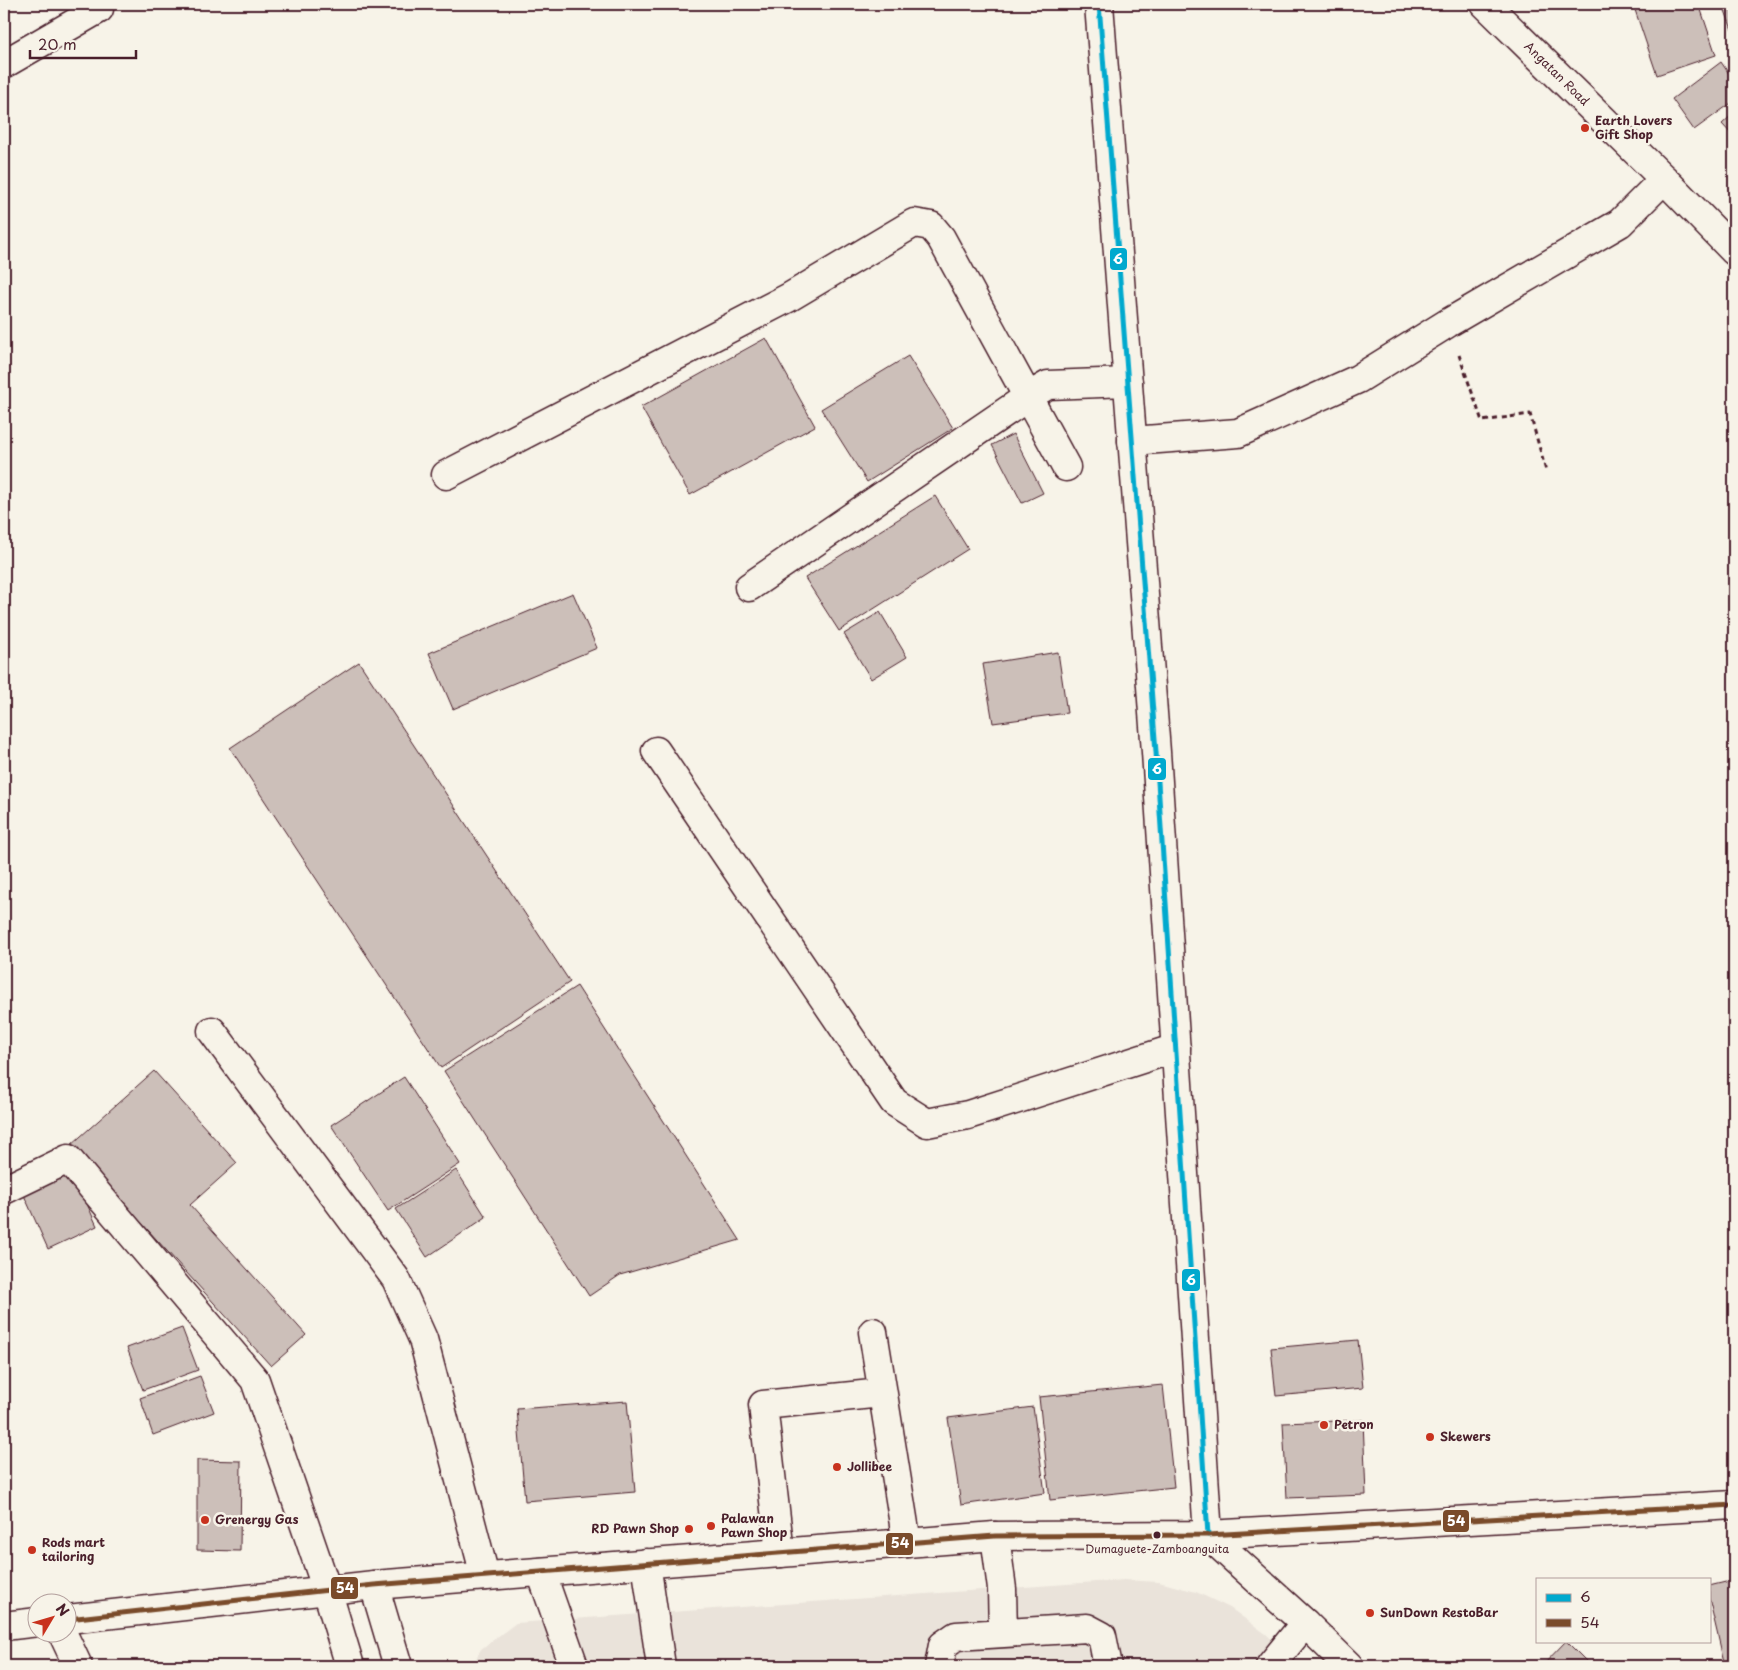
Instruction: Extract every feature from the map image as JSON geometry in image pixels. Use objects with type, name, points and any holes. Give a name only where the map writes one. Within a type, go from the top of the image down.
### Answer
[{"type":"main road","points":[[4,64],[99,9],[96,4]]},
{"type":"main road","points":[[1099,4],[1176,1048],[1208,1535],[1305,1623],[1349,1666]]},
{"type":"main road","name":"Angatan Road","points":[[1486,4],[1664,179],[1734,251]]},
{"type":"main road","points":[[1132,441],[1238,433],[1358,379],[1448,323],[1620,223],[1664,179]]},
{"type":"main road","points":[[446,475],[788,298],[914,223],[931,226],[941,238],[1066,466]]},
{"type":"main road","points":[[749,586],[1029,396],[1048,386],[1128,382]]},
{"type":"main road","points":[[656,751],[894,1102],[927,1124],[968,1115],[1176,1048]]},
{"type":"main road","points":[[212,1031],[396,1279],[423,1338],[485,1576]]},
{"type":"main road","points":[[4,1190],[68,1159],[255,1380],[327,1590],[350,1666]]},
{"type":"main road","points":[[873,1332],[907,1543]]},
{"type":"main road","points":[[780,1553],[763,1405],[882,1393]]},
{"type":"main road","points":[[78,1618],[374,1585],[995,1536],[1208,1535],[1734,1505]]},
{"type":"main road","points":[[995,1536],[1002,1589],[1003,1633]]},
{"type":"main road","points":[[646,1563],[661,1666]]},
{"type":"main road","points":[[541,1572],[574,1666]]},
{"type":"main road","points":[[374,1585],[398,1666]]},
{"type":"main road","points":[[4,1626],[28,1623]]},
{"type":"main road","points":[[1270,1666],[1305,1623]]},
{"type":"main road","points":[[939,1666],[943,1645],[956,1636],[1088,1628],[1102,1636],[1108,1666]]},
{"type":"main road","points":[[67,1642],[78,1666]]},
{"type":"path","points":[[1448,323],[1482,420],[1530,414],[1546,471]]},
{"type":"shaded area","points":[[1124,1580],[1159,1582],[1196,1592],[1230,1608],[1266,1634],[1300,1666],[472,1666],[481,1649],[516,1623]]},
{"type":"building","points":[[1633,4],[1699,4],[1716,55],[1657,75]]},
{"type":"building","points":[[1734,4],[1734,35],[1723,5]]},
{"type":"building","points":[[1721,62],[1734,81],[1734,101],[1694,130],[1672,99]]},
{"type":"building","points":[[1734,113],[1734,137],[1722,124]]},
{"type":"building","points":[[766,338],[815,426],[690,495],[641,407]]},
{"type":"building","points":[[908,356],[953,428],[867,482],[821,409]]},
{"type":"building","points":[[1013,434],[1043,493],[1022,503],[992,445]]},
{"type":"building","points":[[935,496],[968,549],[839,631],[805,578]]},
{"type":"building","points":[[573,593],[597,648],[453,709],[429,653]]},
{"type":"building","points":[[880,612],[907,657],[871,679],[844,634]]},
{"type":"building","points":[[1058,652],[1067,713],[993,723],[983,664]]},
{"type":"building","points":[[359,662],[570,982],[441,1068],[230,748]]},
{"type":"building","points":[[577,986],[740,1240],[620,1275],[589,1296],[444,1071]]},
{"type":"building","points":[[154,1071],[237,1163],[190,1205],[306,1335],[271,1366],[71,1145]]},
{"type":"building","points":[[404,1077],[460,1164],[388,1211],[331,1125]]},
{"type":"building","points":[[456,1170],[486,1217],[427,1257],[396,1209]]},
{"type":"building","points":[[72,1171],[97,1226],[48,1249],[23,1193]]},
{"type":"building","points":[[182,1328],[198,1370],[143,1390],[127,1348]]},
{"type":"building","points":[[1358,1340],[1363,1388],[1276,1396],[1271,1348]]},
{"type":"building","points":[[200,1376],[214,1412],[153,1435],[140,1398]]},
{"type":"building","points":[[1163,1385],[1174,1487],[1050,1500],[1039,1397]]},
{"type":"building","points":[[627,1401],[635,1492],[525,1501],[517,1409]]},
{"type":"building","points":[[1033,1407],[1045,1493],[961,1505],[948,1418]]},
{"type":"building","points":[[1363,1420],[1366,1495],[1287,1498],[1283,1423]]},
{"type":"building","points":[[197,1460],[241,1461],[240,1551],[197,1550]]},
{"type":"building","points":[[1734,1580],[1734,1666],[1725,1666],[1710,1602],[1710,1586]]},
{"type":"building","points":[[1567,1642],[1591,1666],[1542,1666]]},
{"type":"transit line","name":"6","points":[[1099,4],[1156,752],[1208,1535]]},
{"type":"transit line","name":"54","points":[[78,1618],[374,1585],[995,1536],[1208,1535],[1734,1505]]},
{"type":"place","name":"Earth Lovers Gift Shop","points":[[1585,128]]},
{"type":"place","name":"Petron","points":[[1324,1425]]},
{"type":"place","name":"Skewers","points":[[1430,1437]]},
{"type":"place","name":"Jollibee","points":[[837,1467]]},
{"type":"place","name":"Grenergy Gas","points":[[205,1520]]},
{"type":"place","name":"Palawan Pawn Shop","points":[[711,1526]]},
{"type":"place","name":"RD Pawn Shop","points":[[689,1529]]},
{"type":"place","name":"Dumaguete-Zamboanguita","points":[[1157,1535]]},
{"type":"place","name":"Rods mart tailoring","points":[[32,1550]]},
{"type":"place","name":"SunDown RestoBar","points":[[1370,1613]]}]
